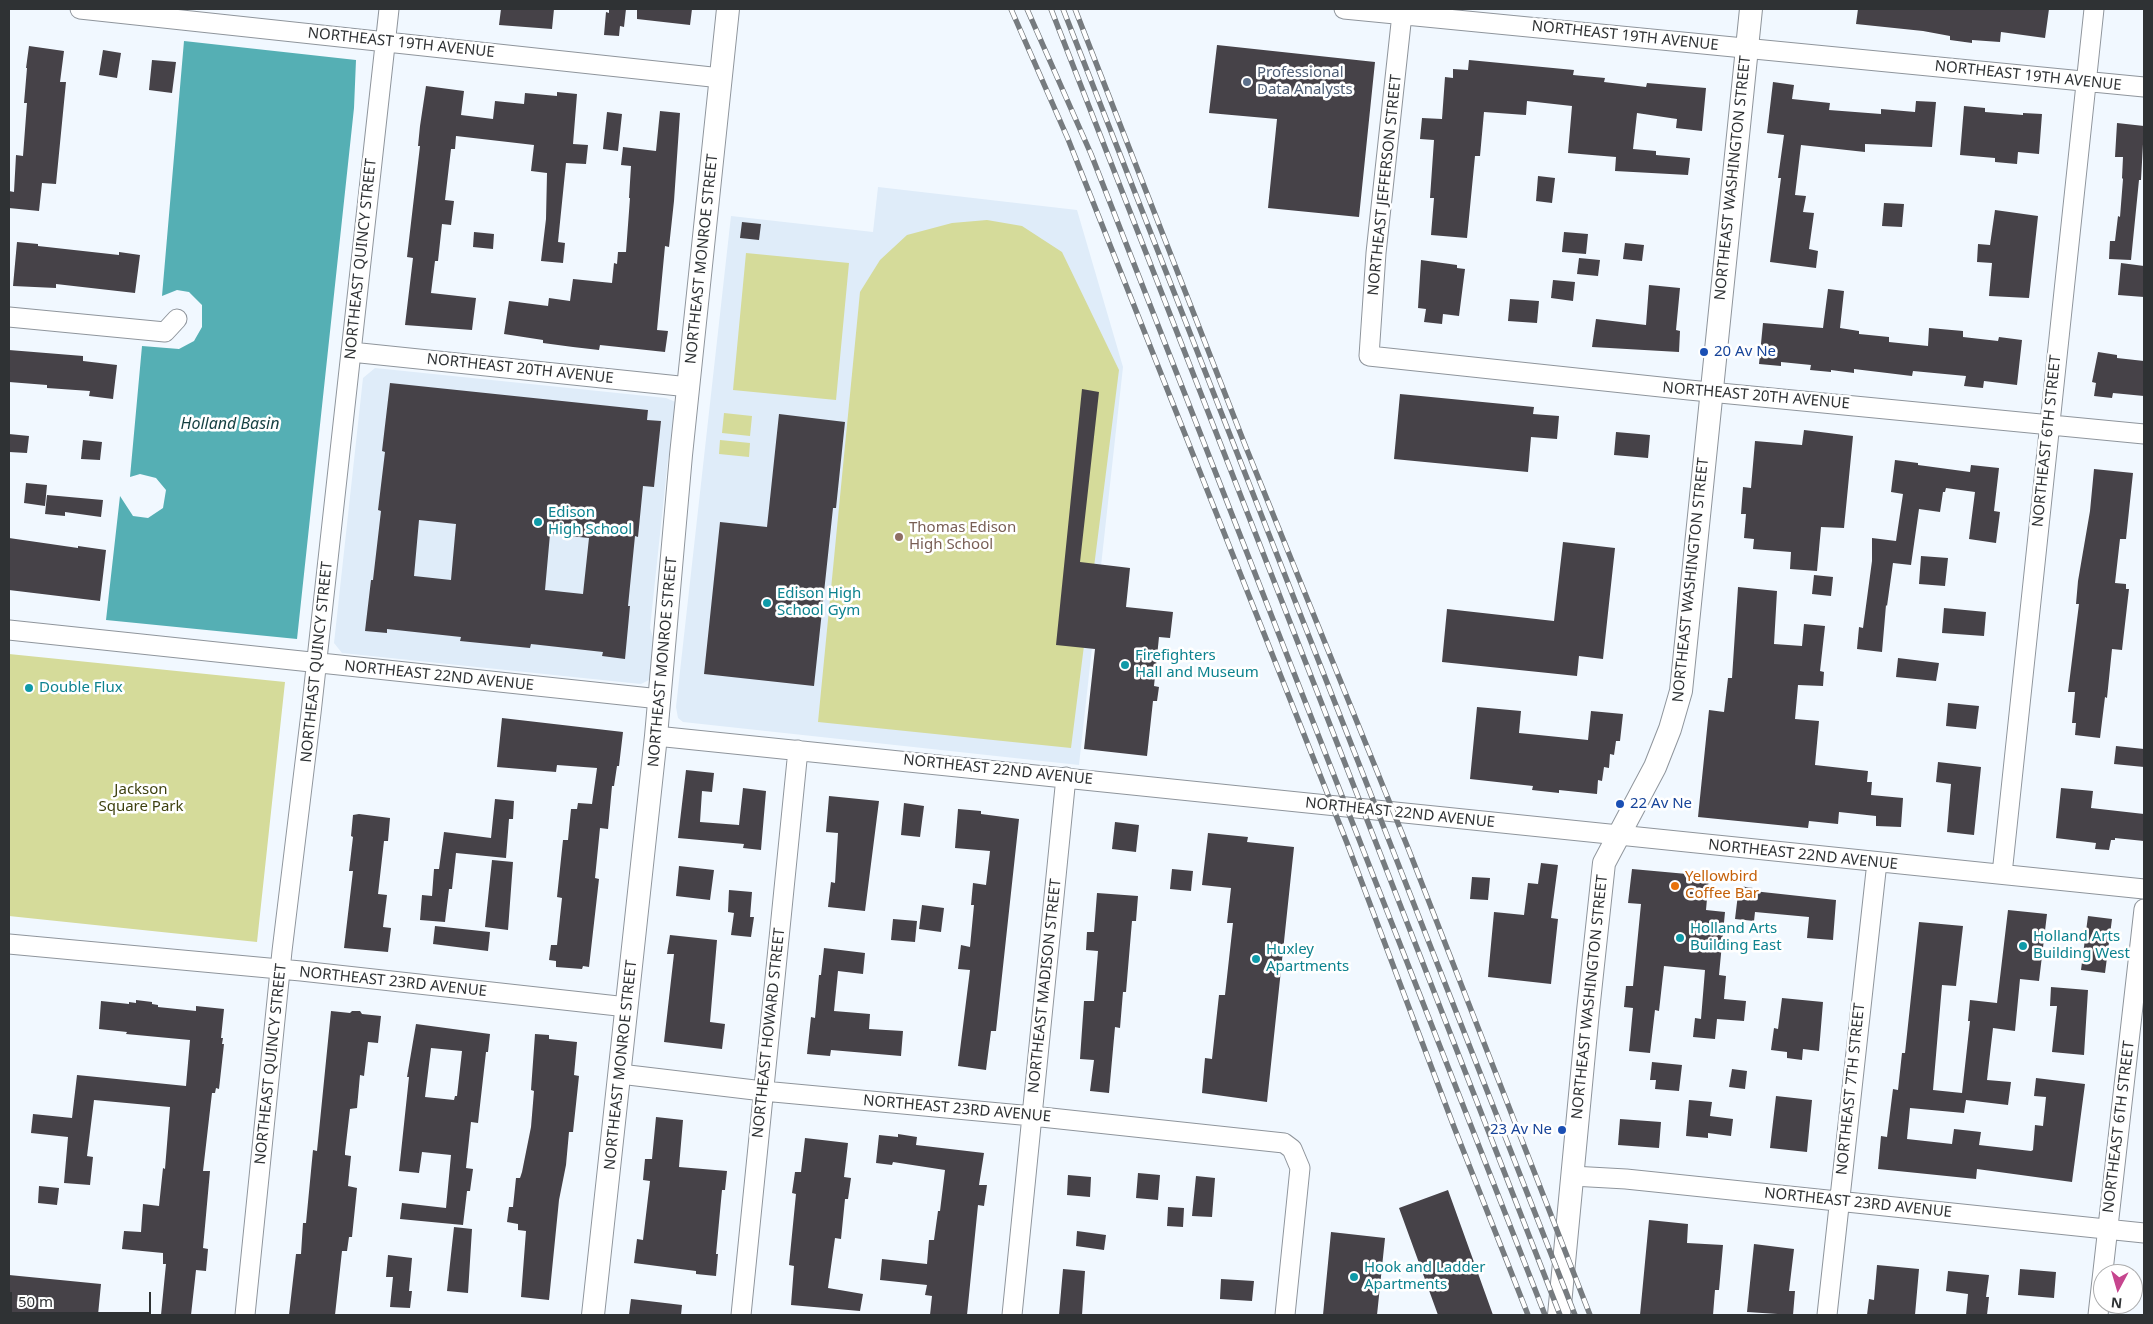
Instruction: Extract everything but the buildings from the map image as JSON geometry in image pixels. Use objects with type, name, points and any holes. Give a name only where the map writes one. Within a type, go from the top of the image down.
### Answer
[{"type":"street","name":"NORTHEAST 19TH AVENUE","points":[[80,9],[721,78]]},
{"type":"street","name":"NORTHEAST QUINCY STREET","points":[[245,1315],[280,970],[389,9]]},
{"type":"street","name":"NORTHEAST MONROE STREET","points":[[593,1315],[660,700],[689,387],[728,9]]},
{"type":"street","name":"NORTHEAST 19TH AVENUE","points":[[1344,9],[2144,87]]},
{"type":"street","name":"NORTHEAST WASHINGTON STREET","points":[[1559,1315],[1604,863],[1655,767],[1670,729],[1681,690],[1751,9]]},
{"type":"street","name":"NORTHEAST 6TH STREET","points":[[2002,874],[2094,9]]},
{"type":"street","name":"NORTHEAST JEFFERSON STREET","points":[[1369,356],[1376,253],[1402,14]]},
{"type":"street","points":[[9,317],[164,332],[177,319]]},
{"type":"street","name":"NORTHEAST 20TH AVENUE","points":[[350,352],[689,387]]},
{"type":"street","name":"NORTHEAST 20TH AVENUE","points":[[1369,356],[1711,392],[2049,423],[2144,434]]},
{"type":"street","name":"NORTHEAST 22ND AVENUE","points":[[9,630],[660,700]]},
{"type":"street","name":"NORTHEAST 22ND AVENUE","points":[[656,736],[2144,890]]},
{"type":"street","name":"NORTHEAST HOWARD STREET","points":[[741,1315],[798,750]]},
{"type":"street","name":"NORTHEAST MADISON STREET","points":[[1012,1315],[1066,777]]},
{"type":"street","name":"NORTHEAST 7TH STREET","points":[[1827,1315],[1877,862]]},
{"type":"street","name":"NORTHEAST 6TH STREET","points":[[2098,1315],[2144,909]]},
{"type":"street","name":"NORTHEAST 23RD AVENUE","points":[[9,944],[280,970],[627,1007]]},
{"type":"street","name":"NORTHEAST 23RD AVENUE","points":[[620,1074],[763,1091],[1032,1116],[1284,1143],[1292,1149],[1300,1168],[1285,1315]]},
{"type":"street","name":"NORTHEAST 23RD AVENUE","points":[[1572,1176],[1626,1179],[2144,1233]]},
{"type":"shaded area","name":"Thomas Edison High School","points":[[878,187],[1077,210],[1123,367],[1079,765],[683,722],[678,718],[676,707],[731,216],[873,232]]},
{"type":"shaded area","name":"Edison High School","points":[[375,368],[666,398],[678,403],[679,434],[668,459],[650,628],[655,644],[651,679],[641,684],[342,653],[334,643],[363,378]]},
{"type":"green space","points":[[987,220],[1022,226],[1062,252],[1119,370],[1071,748],[818,722],[860,292],[880,260],[907,235],[952,223]]},
{"type":"green space","points":[[746,253],[849,263],[836,400],[733,390]]},
{"type":"green space","points":[[724,413],[752,416],[750,436],[722,433]]},
{"type":"green space","points":[[720,440],[750,443],[749,457],[719,454]]},
{"type":"green space","name":"Jackson Square Park","points":[[9,654],[285,682],[257,942],[9,916]]},
{"type":"water","name":"Holland Basin","points":[[184,41],[356,60],[354,108],[297,639],[106,620],[120,496],[133,516],[148,518],[163,508],[166,490],[156,478],[140,474],[130,477],[142,346],[179,349],[194,341],[202,327],[202,305],[189,292],[177,290],[162,296]]},
{"type":"railway","points":[[1011,9],[1068,139],[1347,843],[1454,1127],[1528,1315]]},
{"type":"railway","points":[[1027,9],[1091,154],[1545,1315]]},
{"type":"railway","points":[[1051,9],[1560,1315]]},
{"type":"railway","points":[[1063,9],[1575,1315]]},
{"type":"railway","points":[[1075,9],[1245,445],[1408,848],[1590,1315]]},
{"type":"place","name":"Professional Data Analysts","points":[[1247,82]]},
{"type":"place","name":"20 Av Ne","points":[[1704,352]]},
{"type":"place","name":"Edison High School","points":[[538,522]]},
{"type":"place","name":"Thomas Edison High School","points":[[899,537]]},
{"type":"place","name":"Edison High School Gym","points":[[767,603]]},
{"type":"place","name":"Firefighters Hall and Museum","points":[[1125,665]]},
{"type":"place","name":"Double Flux","points":[[29,688]]},
{"type":"place","name":"22 Av Ne","points":[[1620,804]]},
{"type":"place","name":"Yellowbird Coffee Bar","points":[[1675,886]]},
{"type":"place","name":"Holland Arts Building East","points":[[1680,938]]},
{"type":"place","name":"Holland Arts Building West","points":[[2023,946]]},
{"type":"place","name":"Huxley Apartments","points":[[1256,959]]},
{"type":"place","name":"23 Av Ne","points":[[1562,1130]]},
{"type":"place","name":"Hook and Ladder Apartments","points":[[1354,1277]]}]
